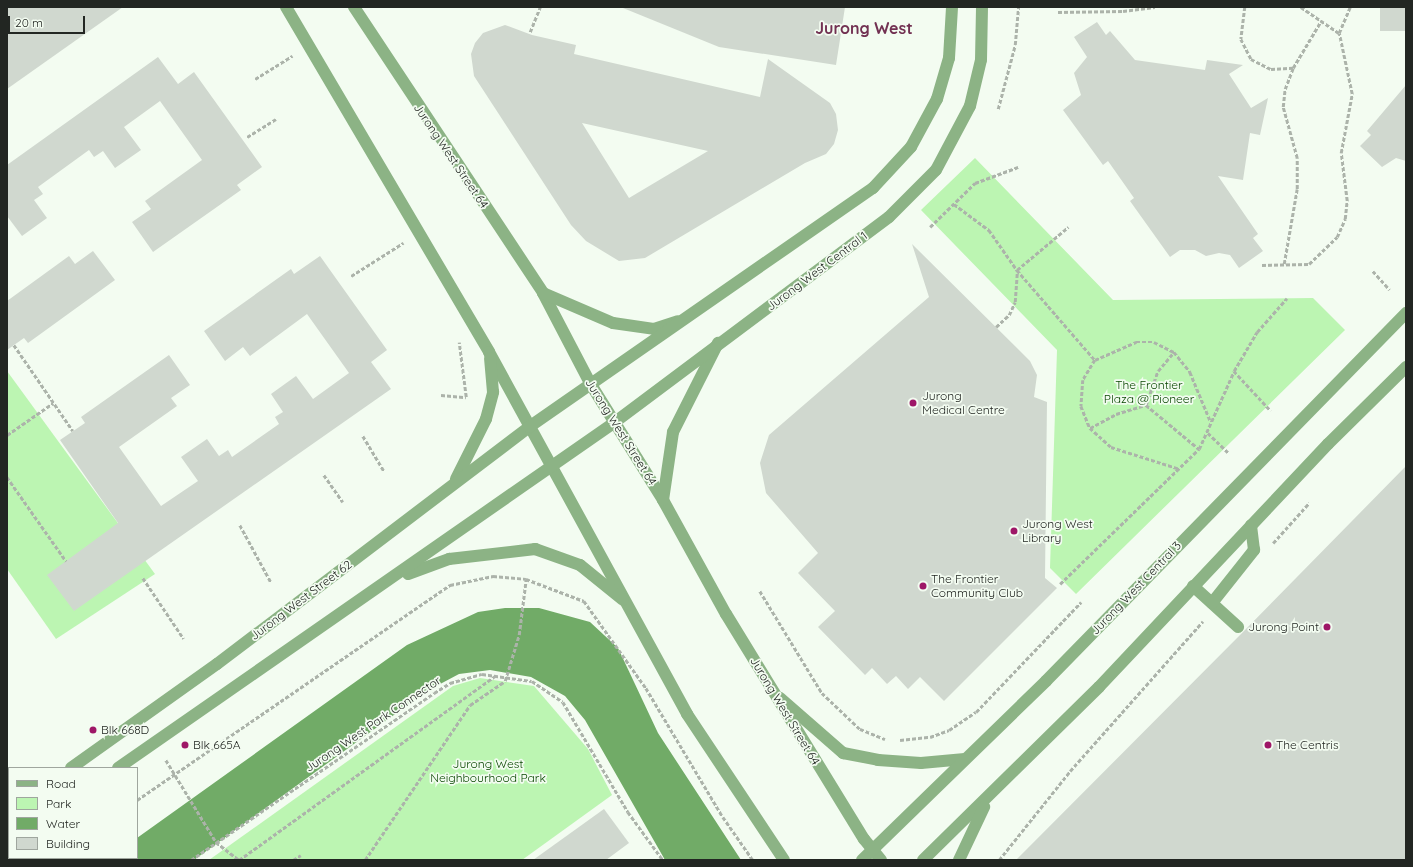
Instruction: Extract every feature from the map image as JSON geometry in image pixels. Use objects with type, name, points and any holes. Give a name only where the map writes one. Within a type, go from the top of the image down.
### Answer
[{"type":"street","points":[[286,7],[489,352],[529,427],[632,608],[687,714],[784,860]]},
{"type":"street","name":"Jurong West Street 64","points":[[354,7],[543,293],[590,383],[663,500],[773,692],[872,850],[881,860]]},
{"type":"street","points":[[529,427],[590,383],[694,316],[873,188],[911,147],[937,99],[949,58],[952,7]]},
{"type":"street","name":"Jurong West Central 1","points":[[550,464],[614,422],[718,342],[889,216],[936,170],[970,106],[981,60],[982,7]]},
{"type":"street","points":[[543,293],[613,323],[654,329],[694,316]]},
{"type":"street","name":"Jurong West Central 3","points":[[862,860],[965,759],[1406,312]]},
{"type":"street","points":[[663,500],[673,432],[718,342]]},
{"type":"street","points":[[443,493],[463,471],[486,419],[493,392],[489,352]]},
{"type":"street","points":[[923,860],[987,800],[1251,525],[1406,367]]},
{"type":"street","name":"Jurong West Street 62","points":[[72,767],[443,493],[529,427]]},
{"type":"street","points":[[119,767],[394,579],[550,464]]},
{"type":"street","points":[[1214,605],[1254,550],[1251,525]]},
{"type":"street","points":[[394,579],[449,559],[535,549],[580,566],[632,608]]},
{"type":"street","points":[[1194,586],[1238,627]]},
{"type":"street","points":[[773,692],[843,753],[878,760],[921,763],[965,759]]},
{"type":"street","points":[[959,860],[987,800]]},
{"type":"path","points":[[530,32],[540,7]]},
{"type":"path","points":[[998,109],[1015,45],[1018,7]]},
{"type":"path","points":[[1058,12],[1155,7]]},
{"type":"path","points":[[1246,7],[1241,40],[1251,59],[1271,69],[1293,68]]},
{"type":"path","points":[[1300,7],[1339,33]]},
{"type":"path","points":[[1262,265],[1309,264],[1336,238],[1344,219],[1347,201],[1341,153],[1352,94],[1339,33],[1350,7]]},
{"type":"path","points":[[1284,264],[1297,189],[1297,158],[1283,106],[1293,68],[1321,21]]},
{"type":"path","points":[[255,79],[298,53]]},
{"type":"path","points":[[247,137],[276,119]]},
{"type":"path","points":[[930,227],[975,183],[1018,167]]},
{"type":"path","points":[[954,204],[989,230],[1017,270],[1095,360]]},
{"type":"path","points":[[996,327],[1009,315],[1015,302],[1017,270],[1068,227]]},
{"type":"path","points":[[351,276],[404,243]]},
{"type":"path","points":[[1373,271],[1390,290]]},
{"type":"path","points":[[1060,584],[1199,450],[1208,433],[1210,420],[1234,371],[1257,332],[1287,298]]},
{"type":"path","points":[[1180,469],[1111,448],[1090,428],[1082,406],[1083,380],[1095,360],[1136,342],[1154,342],[1174,352],[1190,372],[1210,420]]},
{"type":"path","points":[[14,345],[73,431]]},
{"type":"path","points":[[1146,405],[1158,371],[1174,352]]},
{"type":"path","points":[[1234,371],[1271,411]]},
{"type":"path","points":[[441,395],[466,397]]},
{"type":"path","points":[[7,435],[53,403]]},
{"type":"path","points":[[1090,428],[1116,414],[1146,405]]},
{"type":"path","points":[[1146,405],[1199,450]]},
{"type":"path","points":[[1208,433],[1228,452]]},
{"type":"path","points":[[363,436],[384,472]]},
{"type":"path","points":[[324,475],[343,502]]},
{"type":"path","points":[[7,476],[66,561]]},
{"type":"path","points":[[1268,549],[1309,503]]},
{"type":"path","points":[[240,525],[271,582]]},
{"type":"path","points":[[138,799],[450,585],[494,576],[526,579],[584,601],[646,688],[723,817],[753,860]]},
{"type":"path","points":[[143,578],[184,639]]},
{"type":"path","points":[[365,860],[470,705],[507,676],[519,635],[526,579]]},
{"type":"path","points":[[760,591],[822,693],[860,729],[881,739],[898,741],[930,738],[949,730],[976,712],[1081,602]]},
{"type":"path","points":[[999,860],[1070,771],[1214,605]]},
{"type":"path","name":"Jurong West Park Connector","points":[[191,860],[450,683],[482,674],[507,676],[532,681],[563,702],[628,812],[663,860]]},
{"type":"path","points":[[169,757],[164,761],[216,842],[239,860],[494,676]]},
{"type":"path","points":[[294,860],[301,855]]},
{"type":"green space","name":"The Frontier Plaza @ Pioneer","points":[[975,158],[1113,300],[1313,298],[1345,330],[1076,594],[1050,568],[1057,350],[921,210]]},
{"type":"green space","points":[[7,371],[155,574],[56,639],[7,569]]},
{"type":"green space","name":"Jurong West Neighbourhood Park","points":[[480,678],[534,686],[588,749],[612,795],[522,860],[209,860],[453,686]]},
{"type":"water","points":[[505,608],[539,608],[590,622],[618,648],[658,733],[741,860],[665,860],[585,720],[565,696],[531,677],[490,670],[459,674],[427,691],[194,860],[106,860],[138,859],[138,837],[407,645],[478,612]]},
{"type":"building","points":[[7,7],[123,7],[7,89]]},
{"type":"building","points":[[845,7],[836,65],[719,47],[623,8]]},
{"type":"building","points":[[1380,7],[1406,7],[1406,31],[1380,31]]},
{"type":"building","points":[[1097,22],[1106,35],[1110,31],[1135,60],[1205,70],[1207,60],[1243,65],[1229,74],[1251,108],[1268,98],[1260,135],[1250,133],[1243,180],[1218,176],[1258,234],[1253,238],[1263,251],[1239,268],[1230,255],[1219,253],[1206,256],[1195,250],[1180,250],[1170,257],[1130,201],[1134,198],[1108,161],[1103,165],[1063,110],[1081,95],[1074,73],[1087,57],[1074,37]]},
{"type":"building","points":[[505,25],[532,35],[576,45],[574,54],[760,97],[768,59],[830,103],[836,114],[838,130],[834,144],[826,154],[805,163],[645,258],[619,261],[586,241],[571,225],[474,76],[471,54],[475,43],[483,33]],"holes":[[[582,123],[708,151],[629,198]]]},
{"type":"building","points":[[158,57],[178,84],[194,72],[262,167],[237,185],[241,190],[153,252],[132,222],[151,209],[145,201],[202,160],[160,101],[124,127],[141,150],[115,168],[103,151],[94,157],[89,150],[38,187],[43,194],[34,200],[47,218],[22,236],[7,216],[7,165]]},
{"type":"building","points":[[1406,85],[1406,161],[1396,158],[1382,167],[1360,146],[1371,135],[1367,131]]},
{"type":"building","points":[[912,244],[1030,361],[1037,375],[1034,397],[1047,402],[1045,578],[1057,588],[944,701],[920,677],[908,689],[896,676],[887,684],[872,668],[865,675],[818,627],[835,611],[798,573],[818,553],[766,493],[760,463],[769,435],[929,297]]},
{"type":"building","points":[[93,251],[115,280],[28,343],[24,338],[7,350],[7,301],[69,256],[75,264]]},
{"type":"building","points":[[320,256],[387,350],[371,362],[391,389],[74,611],[47,575],[118,523],[60,440],[85,423],[81,417],[169,355],[190,385],[171,398],[177,406],[119,447],[161,506],[198,481],[181,457],[207,439],[219,456],[228,450],[232,457],[279,424],[275,417],[283,412],[271,394],[296,376],[313,399],[349,373],[307,314],[250,356],[243,347],[225,361],[204,331],[291,269],[294,274]]},
{"type":"building","name":"The Centris","points":[[1406,466],[1406,860],[1016,860],[1243,632]]},
{"type":"building","points":[[604,809],[629,843],[606,860],[533,860]]},
{"type":"place","name":"Jurong Medical Centre","points":[[913,403]]},
{"type":"place","name":"Jurong West Library","points":[[1014,531]]},
{"type":"place","name":"The Frontier Community Club","points":[[923,586]]},
{"type":"place","name":"Jurong Point","points":[[1327,627]]},
{"type":"place","name":"Blk 668D","points":[[93,730]]},
{"type":"place","name":"Blk 665A","points":[[185,745]]},
{"type":"place","name":"The Centris","points":[[1268,745]]},
{"type":"district","name":"Jurong West","points":[[864,28]]}]
